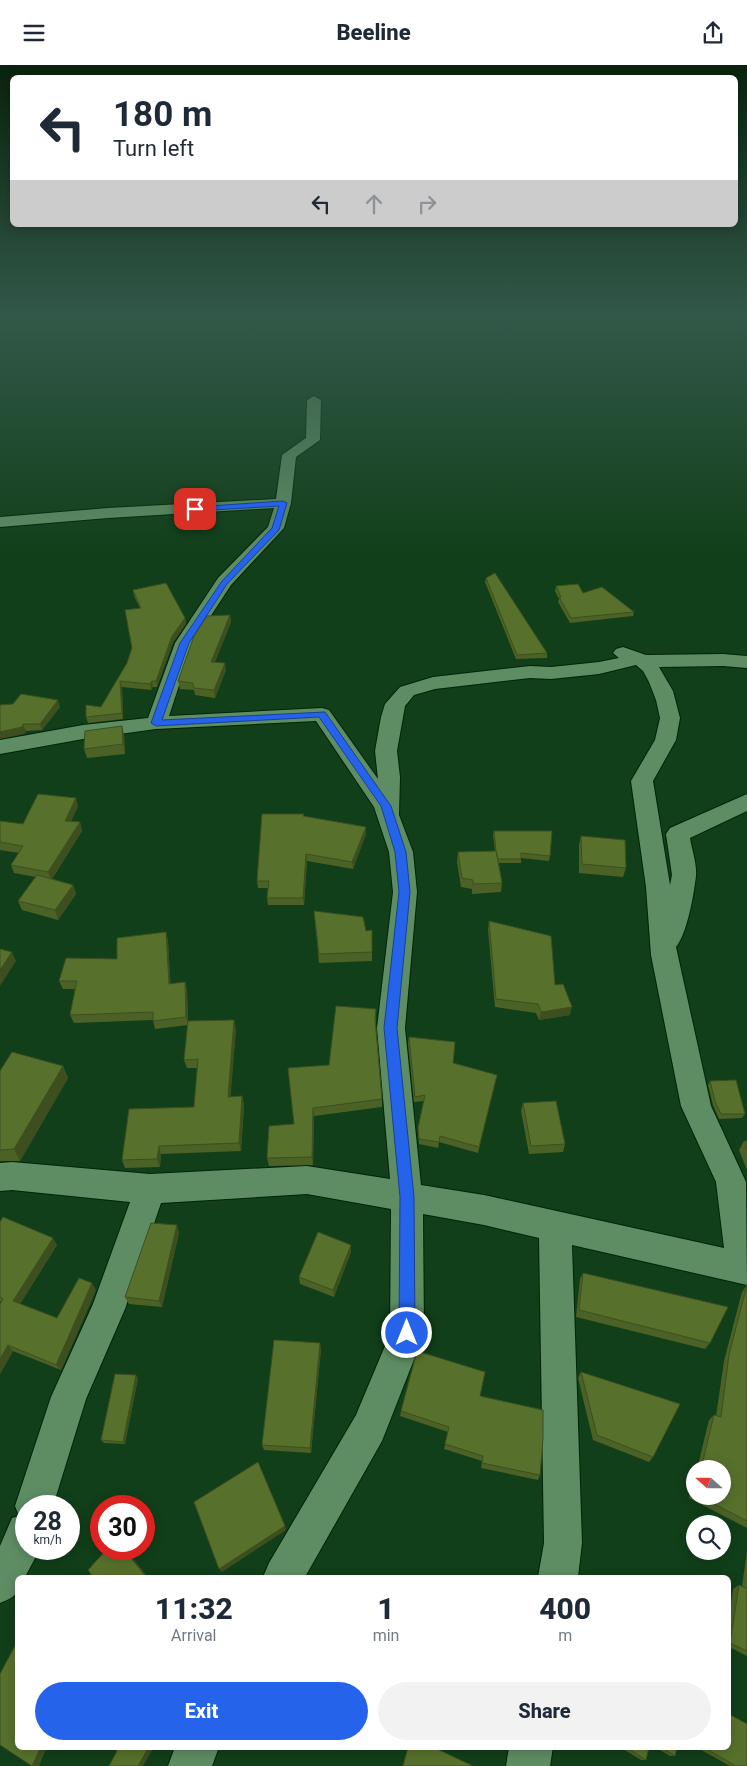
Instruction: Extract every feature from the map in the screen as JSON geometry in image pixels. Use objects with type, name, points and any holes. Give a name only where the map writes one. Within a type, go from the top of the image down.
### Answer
[{"type":"street","points":[[156,723],[184,643],[224,582],[276,528],[283,503],[289,455],[313,440],[314,399]]},
{"type":"street","points":[[0,522],[108,513],[283,503]]},
{"type":"street","points":[[388,815],[390,784],[386,751],[390,717],[395,704],[407,691],[433,683],[530,672],[551,673],[599,669],[632,658],[747,662]]},
{"type":"street","points":[[0,1177],[12,1176],[150,1189],[307,1179],[484,1210],[745,1268],[731,1182],[696,1106],[664,955],[658,887],[642,781],[662,749],[670,725],[668,705],[658,678],[632,658]]},
{"type":"street","points":[[0,747],[83,732],[156,723],[322,714],[386,806],[401,852],[405,892],[391,1028],[407,1197],[407,1333],[369,1428],[284,1575]]},
{"type":"street","points":[[664,955],[684,875],[678,834],[747,802]]},
{"type":"street","points":[[38,1495],[69,1397],[108,1309],[150,1189]]},
{"type":"street","points":[[555,1226],[564,1543],[558,1575]]},
{"type":"street","points":[[0,1583],[15,1556]]},
{"type":"street","points":[[190,1766],[196,1750]]},
{"type":"street","points":[[528,1766],[531,1750]]},
{"type":"building","points":[[495,573],[547,653],[517,655],[486,578]]},
{"type":"building","points":[[166,583],[185,618],[172,636],[156,681],[152,681],[150,684],[120,681],[122,713],[86,717],[86,705],[101,707],[127,663],[132,648],[125,610],[141,608],[133,590]]},
{"type":"building","points":[[578,584],[583,593],[602,587],[634,612],[571,618],[559,597],[561,597],[556,586]]},
{"type":"building","points":[[230,615],[211,662],[225,663],[214,690],[194,688],[193,683],[178,681],[194,636],[207,616]]},
{"type":"building","points":[[21,694],[58,700],[40,724],[23,724],[22,727],[0,732],[0,705],[13,704]]},
{"type":"building","points":[[122,726],[123,744],[84,749],[85,731]]},
{"type":"building","points":[[38,794],[76,798],[65,821],[80,822],[48,872],[11,865],[23,846],[0,842],[0,821],[23,824]]},
{"type":"building","points":[[262,814],[304,814],[303,816],[366,827],[352,862],[306,854],[303,898],[267,898],[269,881],[257,881]]},
{"type":"building","points":[[494,831],[552,831],[550,856],[521,853],[521,859],[498,859]]},
{"type":"building","points":[[581,836],[625,840],[626,868],[582,864]]},
{"type":"building","points":[[496,851],[502,883],[473,884],[473,880],[462,878],[458,852]]},
{"type":"building","points":[[37,875],[73,885],[55,910],[18,901]]},
{"type":"building","points":[[314,911],[363,917],[366,931],[372,930],[372,952],[319,954]]},
{"type":"building","points":[[489,921],[551,936],[555,985],[563,984],[572,1007],[541,1012],[538,1004],[496,999]]},
{"type":"building","points":[[166,932],[169,984],[185,982],[186,1017],[153,1021],[153,1012],[70,1015],[77,981],[59,981],[66,958],[117,959],[117,938]]},
{"type":"building","points":[[0,949],[12,952],[0,970]]},
{"type":"building","points":[[336,1006],[376,1009],[375,1019],[382,1099],[313,1108],[312,1157],[267,1158],[269,1126],[294,1124],[288,1068],[329,1065]]},
{"type":"building","points":[[234,1020],[228,1097],[242,1096],[239,1143],[159,1146],[157,1159],[122,1160],[129,1109],[194,1107],[198,1059],[184,1060],[188,1021]]},
{"type":"building","points":[[409,1037],[455,1042],[453,1063],[497,1075],[479,1147],[440,1136],[439,1142],[419,1139],[418,1128],[425,1095],[415,1097]]},
{"type":"building","points":[[12,1052],[63,1066],[14,1149],[0,1150],[0,1071]]},
{"type":"building","points":[[736,1080],[745,1114],[721,1114],[715,1101],[710,1081]]},
{"type":"building","points":[[556,1101],[565,1144],[531,1146],[523,1103]]},
{"type":"building","points":[[3,1217],[53,1238],[13,1301],[57,1318],[79,1278],[92,1283],[56,1365],[8,1345],[0,1359],[0,1304],[3,1299],[0,1297],[0,1222]]},
{"type":"building","points":[[151,1223],[177,1225],[159,1301],[125,1297]]},
{"type":"building","points":[[318,1232],[351,1245],[333,1290],[299,1277]]},
{"type":"building","points":[[583,1273],[728,1307],[710,1343],[579,1310]]},
{"type":"building","points":[[747,1285],[747,1521],[716,1505],[731,1505],[731,1460],[703,1460],[714,1415],[721,1417],[729,1355]]},
{"type":"building","points":[[274,1340],[320,1343],[310,1448],[262,1445]]},
{"type":"building","points":[[417,1351],[485,1372],[480,1396],[543,1410],[540,1475],[482,1463],[483,1456],[445,1444],[449,1427],[401,1411]]},
{"type":"building","points":[[581,1372],[680,1404],[653,1457],[597,1435]]},
{"type":"building","points":[[115,1374],[136,1375],[123,1442],[101,1440]]},
{"type":"building","points":[[258,1462],[285,1526],[219,1569],[194,1502]]},
{"type":"building","points":[[97,1560],[133,1560],[144,1575],[92,1575],[88,1570]]},
{"type":"building","points":[[739,1585],[747,1589],[747,1651],[731,1643]]},
{"type":"building","points":[[15,1646],[15,1750],[40,1750],[32,1766],[0,1745],[0,1674]]},
{"type":"building","points":[[731,1715],[747,1724],[747,1766],[736,1766],[708,1750],[731,1750]]},
{"type":"building","points":[[147,1750],[138,1766],[109,1766],[117,1751]]},
{"type":"building","points":[[407,1750],[439,1750],[473,1766],[403,1766]]},
{"type":"building","points":[[631,1750],[648,1750],[646,1760]]},
{"type":"building","points":[[666,1750],[676,1750],[675,1756]]},
{"type":"route","points":[[195,509],[283,503],[276,528],[224,582],[184,643],[156,723],[322,714],[346,747],[361,773],[386,806],[401,852],[405,892],[391,1028],[407,1197],[407,1333]]}]
